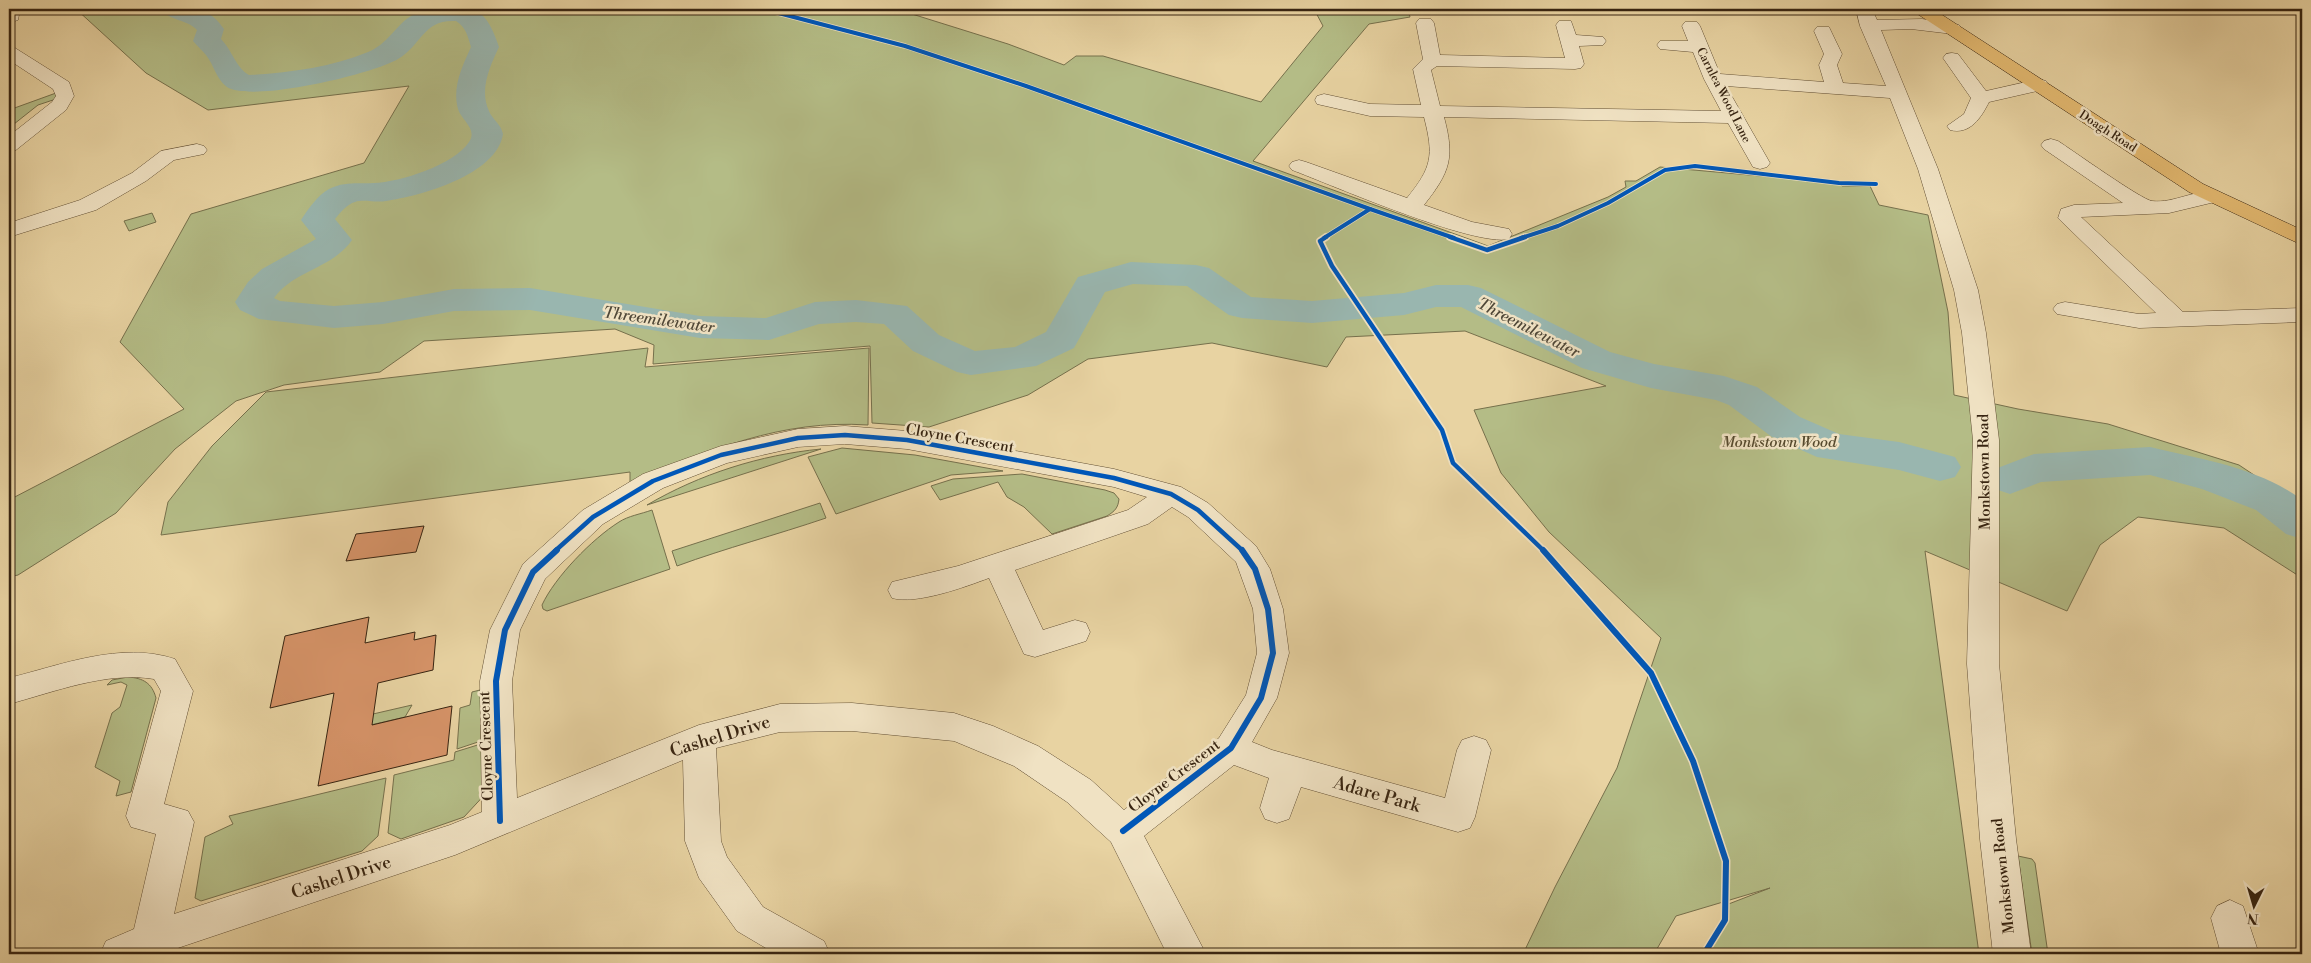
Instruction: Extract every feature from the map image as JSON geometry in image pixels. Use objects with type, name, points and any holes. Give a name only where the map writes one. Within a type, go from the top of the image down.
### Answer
[{"type":"main road","name":"Doagh Road","points":[[1922,9],[2212,197],[2302,238]]},
{"type":"street","points":[[9,18],[12,16],[12,9]]},
{"type":"street","points":[[1867,17],[1894,22],[1917,22],[1953,29]]},
{"type":"street","name":"Monkstown Road","points":[[1867,17],[1928,170],[1959,266],[1974,333],[1986,440],[1983,664],[1998,838],[2012,954]]},
{"type":"street","points":[[1425,23],[1432,60]]},
{"type":"street","name":"Carnlea Wood Lane","points":[[1692,26],[1713,79],[1760,163]]},
{"type":"street","points":[[1411,207],[1437,172],[1441,157],[1422,69],[1432,60],[1570,66],[1575,64],[1576,61],[1568,32],[1597,41]]},
{"type":"street","points":[[1819,36],[1832,54],[1828,65],[1835,88]]},
{"type":"street","points":[[1666,45],[1699,47]]},
{"type":"street","points":[[9,52],[62,86],[65,96],[59,106],[9,146]]},
{"type":"street","points":[[1952,58],[1980,98]]},
{"type":"street","points":[[1713,79],[1897,94]]},
{"type":"street","points":[[1980,98],[2039,85]]},
{"type":"street","points":[[1957,126],[1972,117],[1980,98]]},
{"type":"street","points":[[1333,107],[1370,110],[1733,116]]},
{"type":"street","points":[[9,230],[88,205],[139,177],[168,155],[197,150]]},
{"type":"street","points":[[2051,153],[2145,208]]},
{"type":"street","points":[[1299,166],[1411,207],[1479,223],[1501,234]]},
{"type":"street","points":[[2177,320],[2069,218],[2068,214],[2074,211],[2169,207],[2212,197]]},
{"type":"street","points":[[2065,309],[2139,321],[2302,315]]},
{"type":"street","name":"Cloyne Crescent","points":[[500,821],[496,681],[505,630],[533,572],[593,518],[653,481],[721,455],[798,438],[845,435],[907,440],[1114,478],[1171,494],[1198,510],[1246,554],[1255,569],[1268,610],[1273,653],[1261,698],[1231,748],[1123,831]]},
{"type":"street","points":[[903,590],[960,577],[1138,517],[1171,494]]},
{"type":"street","points":[[998,565],[1035,645],[1075,632]]},
{"type":"street","points":[[9,691],[109,667],[148,663],[164,668],[177,691],[143,816],[176,822],[150,940]]},
{"type":"street","name":"Cashel Drive","points":[[119,954],[150,940],[419,851],[500,821],[699,739],[780,718],[852,717],[954,727],[981,736],[1026,756],[1079,791],[1123,831],[1187,954]]},
{"type":"street","points":[[699,739],[703,840],[712,866],[750,919],[812,954]]},
{"type":"street","name":"Adare Park","points":[[1231,748],[1289,769],[1458,817],[1474,750]]},
{"type":"street","points":[[1278,808],[1289,769]]},
{"type":"street","points":[[2230,918],[2240,954]]},
{"type":"green space","name":"Monkstown Wood","points":[[76,9],[896,9],[1008,44],[1064,65],[1076,56],[1103,56],[1261,102],[1323,26],[1314,9],[1408,9],[1410,17],[1369,24],[1253,161],[1488,246],[1608,197],[1626,187],[1625,181],[1636,181],[1660,167],[1839,183],[1842,186],[1870,186],[1879,205],[1928,215],[1948,312],[1954,395],[2018,409],[2108,424],[2239,465],[2302,507],[2302,578],[2224,528],[2138,517],[2100,545],[2067,611],[1925,551],[1979,954],[1704,954],[1725,920],[1726,905],[1770,888],[1676,916],[1654,954],[1523,954],[1555,887],[1617,768],[1661,638],[1549,532],[1501,473],[1474,410],[1606,386],[1465,331],[1346,337],[1327,367],[1212,343],[1088,359],[1028,395],[929,427],[872,423],[870,346],[653,364],[654,345],[615,329],[424,341],[380,372],[284,385],[236,401],[175,449],[116,513],[18,575],[9,577],[9,500],[184,409],[120,342],[191,214],[364,163],[409,86],[208,110],[146,73]]},
{"type":"green space","points":[[56,93],[56,99],[38,105],[9,128],[9,110]]},
{"type":"green space","points":[[152,213],[156,222],[129,231],[124,221]]},
{"type":"green space","points":[[648,348],[645,367],[869,348],[868,425],[836,424],[775,432],[688,459],[630,482],[630,472],[161,535],[168,502],[212,446],[266,392]]},
{"type":"green space","points":[[842,448],[915,455],[1003,471],[951,475],[836,514],[808,457]]},
{"type":"green space","points":[[821,449],[647,505],[709,475],[753,461]]},
{"type":"green space","points":[[1022,474],[1105,490],[1114,493],[1119,499],[1118,505],[1107,516],[1052,534],[1024,507],[1007,497],[998,482],[940,500],[931,486],[953,479]]},
{"type":"green space","points":[[820,503],[826,518],[677,566],[672,551]]},
{"type":"green space","points":[[652,510],[670,569],[547,611],[543,609],[542,605],[548,594],[565,571],[597,538],[623,520]]},
{"type":"green space","points":[[128,677],[146,682],[156,698],[131,792],[116,796],[120,781],[95,767],[112,713],[120,707],[127,685],[121,682],[107,685],[112,680]]},
{"type":"green space","points":[[480,690],[481,741],[457,749],[460,708],[470,705],[472,692]]},
{"type":"green space","points":[[412,705],[405,717],[345,731],[347,720]]},
{"type":"green space","points":[[484,743],[489,790],[464,817],[401,839],[388,833],[394,775],[454,760],[455,752]]},
{"type":"green space","points":[[386,778],[378,836],[362,851],[201,901],[195,898],[205,837],[233,824],[229,816]]},
{"type":"green space","points":[[2018,856],[2032,859],[2035,863],[2048,954],[2032,954]]},
{"type":"building","points":[[424,526],[416,552],[346,561],[356,534]]},
{"type":"building","points":[[369,617],[365,643],[415,632],[414,640],[436,635],[433,670],[378,683],[372,725],[452,706],[447,755],[318,786],[334,693],[270,708],[285,636]]},
{"type":"waterway","name":"Threemilewater","points":[[174,9],[201,18],[211,29],[207,41],[219,53],[229,73],[239,82],[249,84],[312,76],[376,59],[395,48],[418,23],[441,14],[459,13],[466,15],[479,30],[485,47],[472,78],[471,86],[471,103],[474,112],[488,134],[481,149],[455,168],[421,183],[388,191],[372,193],[352,192],[336,199],[328,206],[318,220],[335,240],[323,251],[275,276],[264,286],[253,302],[272,311],[334,317],[383,313],[454,300],[530,299],[700,327],[769,329],[815,313],[856,311],[894,314],[926,343],[971,363],[1022,358],[1061,340],[1091,285],[1131,273],[1196,276],[1242,307],[1312,312],[1404,304],[1436,296],[1468,296],[1596,360],[1651,376],[1724,389],[1743,396],[1786,427],[1832,447],[1899,456],[1940,467]]},
{"type":"waterway","name":"Threemilewater","points":[[2010,479],[2034,468],[2090,463],[2150,461],[2214,477],[2271,499],[2302,523]]},
{"type":"cycle path","points":[[763,9],[905,46],[1026,86],[1370,209],[1320,241],[1332,266],[1442,430],[1453,463],[1556,563],[1651,673],[1693,761],[1726,861],[1725,920],[1704,954]]},
{"type":"cycle path","points":[[1370,209],[1487,250],[1558,226],[1608,203],[1665,170],[1695,166],[1839,183],[1876,184]]},
{"type":"cycle path","points":[[500,821],[496,681],[505,630],[533,572],[593,517],[653,481],[721,455],[798,438],[845,435],[907,440],[1114,478],[1171,494],[1198,510],[1246,554],[1255,569],[1268,609],[1273,653],[1261,698],[1231,748],[1123,831]]}]
